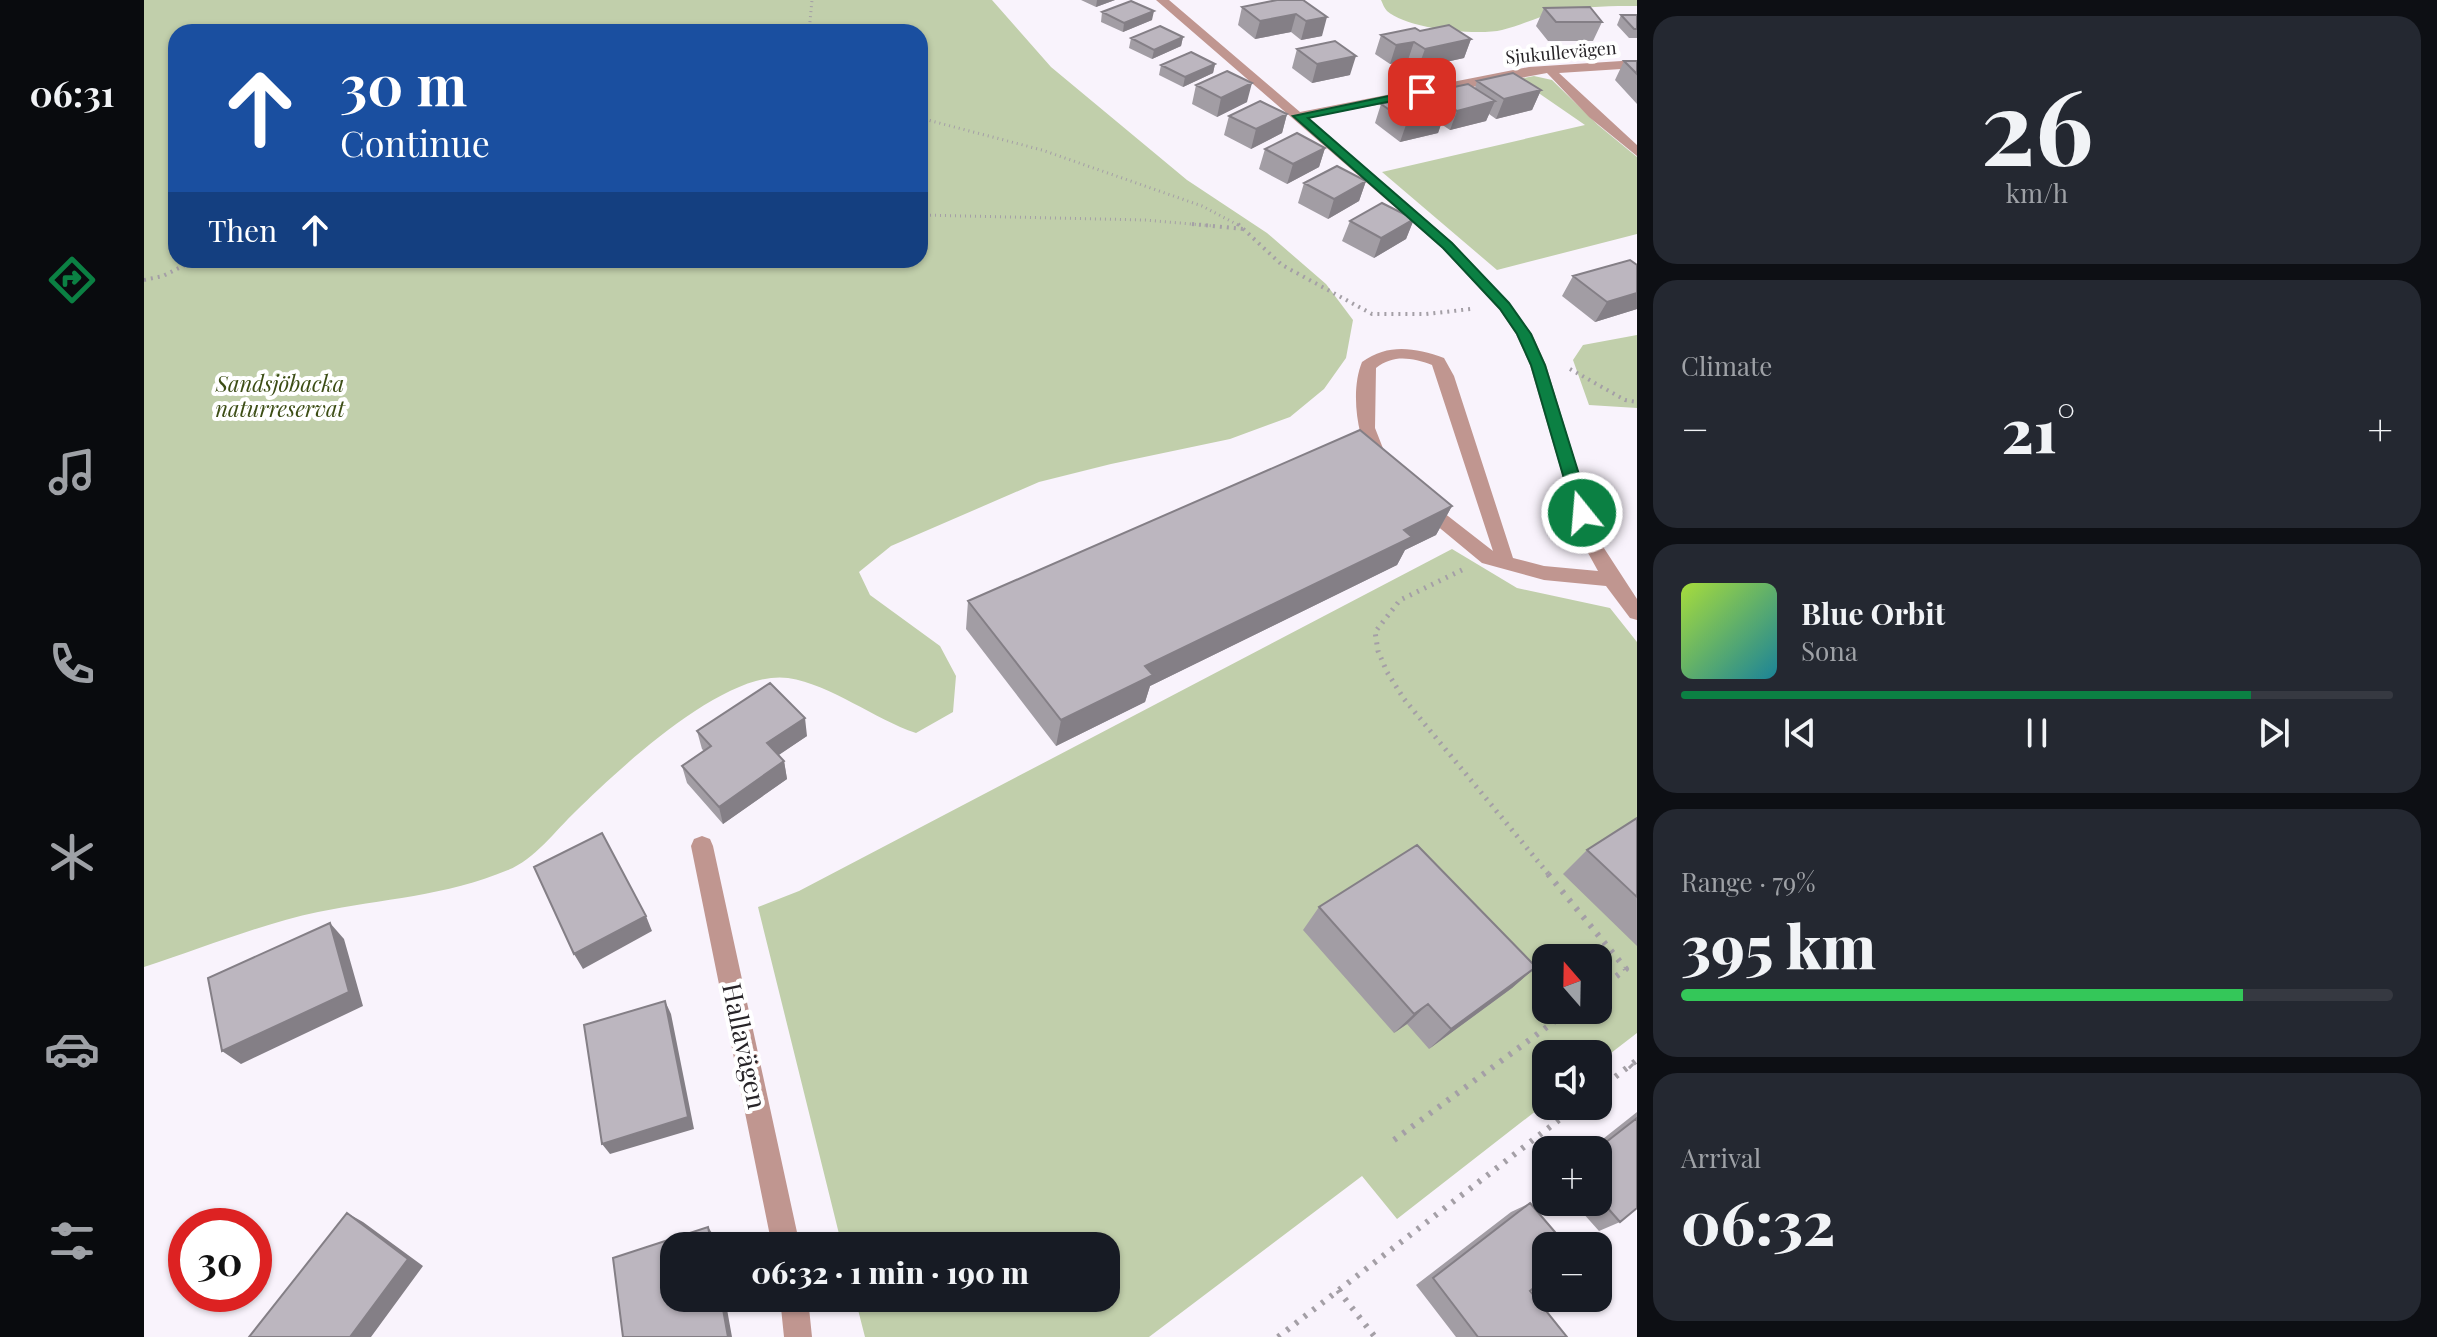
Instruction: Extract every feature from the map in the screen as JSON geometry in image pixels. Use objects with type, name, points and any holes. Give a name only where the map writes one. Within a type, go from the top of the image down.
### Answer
[{"type":"street","points":[[1162,0],[1447,245],[1504,306],[1530,346],[1538,365],[1591,542],[1612,579],[1637,613]]},
{"type":"street","name":"Sjukullevägen","points":[[1299,116],[1491,77],[1637,64]]},
{"type":"street","points":[[1550,70],[1593,114],[1637,152]]},
{"type":"street","points":[[1386,471],[1370,449],[1368,366],[1381,354],[1402,353],[1438,362],[1446,376],[1497,559]]},
{"type":"street","points":[[1405,490],[1497,559],[1544,573],[1612,579]]},
{"type":"street","name":"Hallavägen","points":[[702,846],[783,1232]]},
{"type":"street","points":[[795,1312],[798,1337]]},
{"type":"path","points":[[810,24],[812,0]]},
{"type":"path","points":[[928,120],[1042,150],[1202,206],[1245,229],[1282,265],[1372,314],[1426,314],[1504,306]]},
{"type":"path","points":[[928,215],[1145,220],[1245,229]]},
{"type":"path","points":[[144,280],[179,268]]},
{"type":"path","points":[[1530,346],[1625,400],[1637,402]]},
{"type":"path","points":[[1497,559],[1400,600],[1375,632],[1378,651],[1404,699],[1605,944]]},
{"type":"path","points":[[1612,952],[1626,969],[1612,980]]},
{"type":"path","points":[[1394,1140],[1551,1024]]},
{"type":"path","points":[[1612,1079],[1637,1060]]},
{"type":"path","points":[[1630,1065],[1637,1072]]},
{"type":"path","points":[[1278,1337],[1559,1120]]},
{"type":"path","points":[[1338,1290],[1375,1337]]},
{"type":"green space","name":"Sandsjöbacka naturreservat","points":[[144,0],[992,0],[1051,67],[1187,180],[1267,233],[1326,284],[1353,320],[1346,358],[1324,389],[1290,417],[1230,439],[1039,482],[891,546],[859,572],[870,595],[940,646],[956,676],[953,712],[916,733],[804,682],[788,678],[763,679],[734,689],[674,725],[618,771],[536,852],[508,870],[461,886],[296,917],[144,967]]},
{"type":"green space","points":[[1381,0],[1637,0],[1637,6],[1571,9],[1502,30],[1476,32],[1443,30],[1410,22],[1387,11]]},
{"type":"green space","points":[[1534,76],[1552,80],[1598,125],[1637,157],[1637,234],[1497,270],[1382,172],[1585,125],[1518,79]]},
{"type":"green space","points":[[1637,335],[1637,408],[1589,405],[1573,360],[1583,345]]},
{"type":"green space","points":[[1452,549],[1517,588],[1610,608],[1637,642],[1637,1033],[1612,1052],[1612,1040],[1532,1040],[1532,1114],[1397,1219],[1362,1176],[1149,1337],[865,1337],[859,1312],[1120,1312],[1120,1232],[839,1232],[758,907],[799,891]]},
{"type":"building","points":[[1277,0],[1303,0],[1327,17],[1306,21],[1296,14],[1260,21],[1242,7]]},
{"type":"building","points":[[1131,1],[1154,11],[1124,23],[1102,12]]},
{"type":"building","points":[[1590,7],[1602,22],[1556,22],[1544,8]]},
{"type":"building","points":[[1621,15],[1637,15],[1637,29],[1634,29]]},
{"type":"building","points":[[1449,25],[1471,39],[1425,49],[1414,42],[1396,45],[1381,35],[1415,28],[1420,31]]},
{"type":"building","points":[[1160,26],[1183,37],[1154,50],[1131,38]]},
{"type":"building","points":[[1335,41],[1356,56],[1317,64],[1297,49]]},
{"type":"building","points":[[1191,52],[1215,64],[1185,77],[1161,65]]},
{"type":"building","points":[[1624,61],[1637,61],[1637,74]]},
{"type":"building","points":[[1227,71],[1252,83],[1221,98],[1196,85]]},
{"type":"building","points":[[1513,73],[1541,90],[1504,99],[1477,81]]},
{"type":"building","points":[[1468,84],[1495,101],[1457,111],[1431,92]]},
{"type":"building","points":[[1419,95],[1445,113],[1407,122],[1381,104]]},
{"type":"building","points":[[1260,101],[1287,114],[1256,129],[1229,116]]},
{"type":"building","points":[[1297,133],[1325,148],[1293,164],[1265,149]]},
{"type":"building","points":[[1337,166],[1366,181],[1334,199],[1304,183]]},
{"type":"building","points":[[1382,203],[1414,219],[1381,238],[1350,221]]},
{"type":"building","points":[[1630,260],[1637,265],[1637,293],[1607,302],[1573,276]]},
{"type":"building","points":[[1360,430],[1452,506],[1404,530],[1412,537],[1145,666],[1153,675],[1061,720],[968,601]]},
{"type":"building","points":[[770,683],[805,718],[767,743],[784,761],[719,807],[682,766],[711,746],[697,731]]},
{"type":"building","points":[[1637,818],[1637,897],[1587,850]]},
{"type":"building","points":[[602,833],[646,916],[574,954],[534,867]]},
{"type":"building","points":[[1417,845],[1532,963],[1532,970],[1451,1029],[1428,1004],[1414,1014],[1319,907]]},
{"type":"building","points":[[330,923],[349,992],[222,1051],[208,978]]},
{"type":"building","points":[[665,1001],[688,1117],[602,1144],[584,1025]]},
{"type":"building","points":[[1637,1118],[1637,1208],[1620,1222],[1612,1213],[1612,1138]]},
{"type":"building","points":[[1530,1203],[1532,1216],[1541,1216],[1555,1232],[1532,1232],[1532,1312],[1547,1312],[1567,1337],[1478,1337],[1433,1278]]},
{"type":"building","points":[[347,1213],[408,1259],[350,1337],[249,1337],[272,1312],[272,1308]]},
{"type":"building","points":[[708,1227],[709,1232],[693,1232]]},
{"type":"building","points":[[660,1243],[660,1312],[724,1312],[728,1337],[623,1337],[613,1258]]},
{"type":"route","points":[[1422,92],[1299,116],[1447,245],[1487,284],[1524,334],[1553,411],[1582,513]]}]
